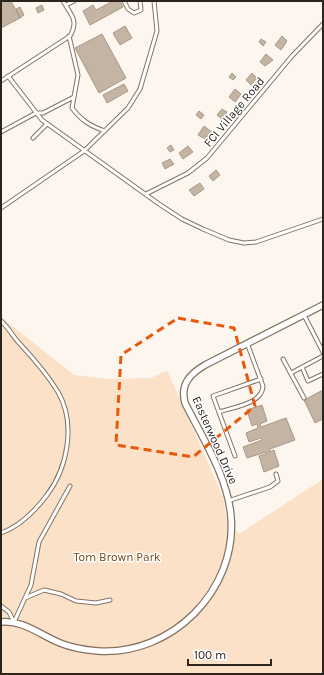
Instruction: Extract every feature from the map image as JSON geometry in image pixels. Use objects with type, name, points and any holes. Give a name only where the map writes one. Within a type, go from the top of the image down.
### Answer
[{"type":"street","name":"Easterwood Drive","points":[[1,622],[14,622],[28,627],[61,644],[99,651],[120,650],[136,647],[171,632],[200,608],[220,578],[230,540],[231,517],[228,501],[218,469],[185,403],[183,391],[187,380],[195,371],[323,305]]},
{"type":"lane","points":[[1,81],[69,36],[74,29],[75,21],[63,1]]},
{"type":"lane","points":[[66,5],[74,1]]},
{"type":"lane","points":[[124,1],[128,9],[134,13],[141,10],[140,1]]},
{"type":"lane","points":[[1,208],[84,151],[128,108],[140,89],[157,31],[154,1]]},
{"type":"lane","name":"FCI Village Road","points":[[146,194],[186,175],[207,158],[292,56],[323,24]]},
{"type":"lane","points":[[69,36],[78,75],[72,108],[80,118],[90,125],[105,131]]},
{"type":"lane","points":[[8,76],[36,113],[47,124],[182,218],[210,232],[244,243],[256,242],[323,219]]},
{"type":"lane","points":[[1,132],[36,113],[42,114],[74,97]]},
{"type":"lane","points":[[33,138],[47,124]]},
{"type":"lane","points":[[304,315],[323,352]]},
{"type":"lane","points":[[1,321],[43,368],[58,392],[64,409],[67,436],[64,460],[56,482],[49,493],[24,520],[1,533]]},
{"type":"lane","points":[[219,412],[256,399],[263,392],[261,379],[247,344]]},
{"type":"lane","points":[[291,373],[323,356]]},
{"type":"lane","points":[[283,359],[304,398]]},
{"type":"lane","points":[[302,367],[308,381],[323,374]]},
{"type":"lane","points":[[235,456],[213,396],[261,379]]},
{"type":"lane","points":[[228,501],[270,487],[278,481],[276,474]]},
{"type":"lane","points":[[14,622],[31,585],[39,542],[70,486]]},
{"type":"lane","points":[[25,598],[44,590],[61,594],[76,601],[96,603],[110,600]]},
{"type":"lane","points":[[1,606],[9,612],[14,622]]},
{"type":"highlighted area","points":[[178,318],[234,328],[255,406],[193,457],[116,445],[121,355]]},
{"type":"green space","name":"Tom Brown Park","points":[[1,317],[74,375],[107,379],[151,378],[167,370],[223,497],[227,519],[239,534],[323,479],[323,674],[1,674]]},
{"type":"building","points":[[1,1],[11,1],[20,18],[1,28]]},
{"type":"building","points":[[113,1],[120,1],[123,7],[90,25],[83,11],[93,5],[96,10]]},
{"type":"building","points":[[42,5],[44,10],[38,13],[36,8]]},
{"type":"building","points":[[20,7],[24,15],[20,18],[16,9]]},
{"type":"building","points":[[125,26],[132,38],[120,45],[113,33]]},
{"type":"building","points":[[102,34],[126,78],[99,93],[75,48]]},
{"type":"building","points":[[282,36],[287,41],[281,50],[275,45]]},
{"type":"building","points":[[261,39],[266,42],[263,46],[259,42]]},
{"type":"building","points":[[266,54],[273,60],[265,66],[260,62]]},
{"type":"building","points":[[232,73],[236,77],[233,80],[229,77]]},
{"type":"building","points":[[252,73],[257,78],[251,85],[246,80]]},
{"type":"building","points":[[124,84],[128,91],[107,103],[103,95]]},
{"type":"building","points":[[235,89],[241,94],[235,102],[229,97]]},
{"type":"building","points":[[222,109],[227,112],[222,119],[217,115]]},
{"type":"building","points":[[199,111],[204,115],[201,119],[196,115]]},
{"type":"building","points":[[204,126],[212,132],[208,137],[206,136],[205,139],[198,135]]},
{"type":"building","points":[[171,145],[174,150],[170,152],[167,148]]},
{"type":"building","points":[[188,146],[193,152],[183,159],[179,153]]},
{"type":"building","points":[[170,159],[174,164],[165,169],[162,163]]},
{"type":"building","points":[[216,170],[220,175],[213,181],[209,176]]},
{"type":"building","points":[[200,183],[204,189],[194,196],[189,190]]},
{"type":"building","points":[[323,390],[323,419],[315,423],[304,400]]},
{"type":"building","points":[[262,405],[267,421],[260,424],[261,427],[286,418],[295,440],[270,449],[269,452],[274,450],[279,466],[264,472],[259,456],[266,454],[266,452],[247,458],[243,447],[262,440],[261,438],[249,442],[246,433],[258,428],[257,424],[252,426],[247,410]]}]
